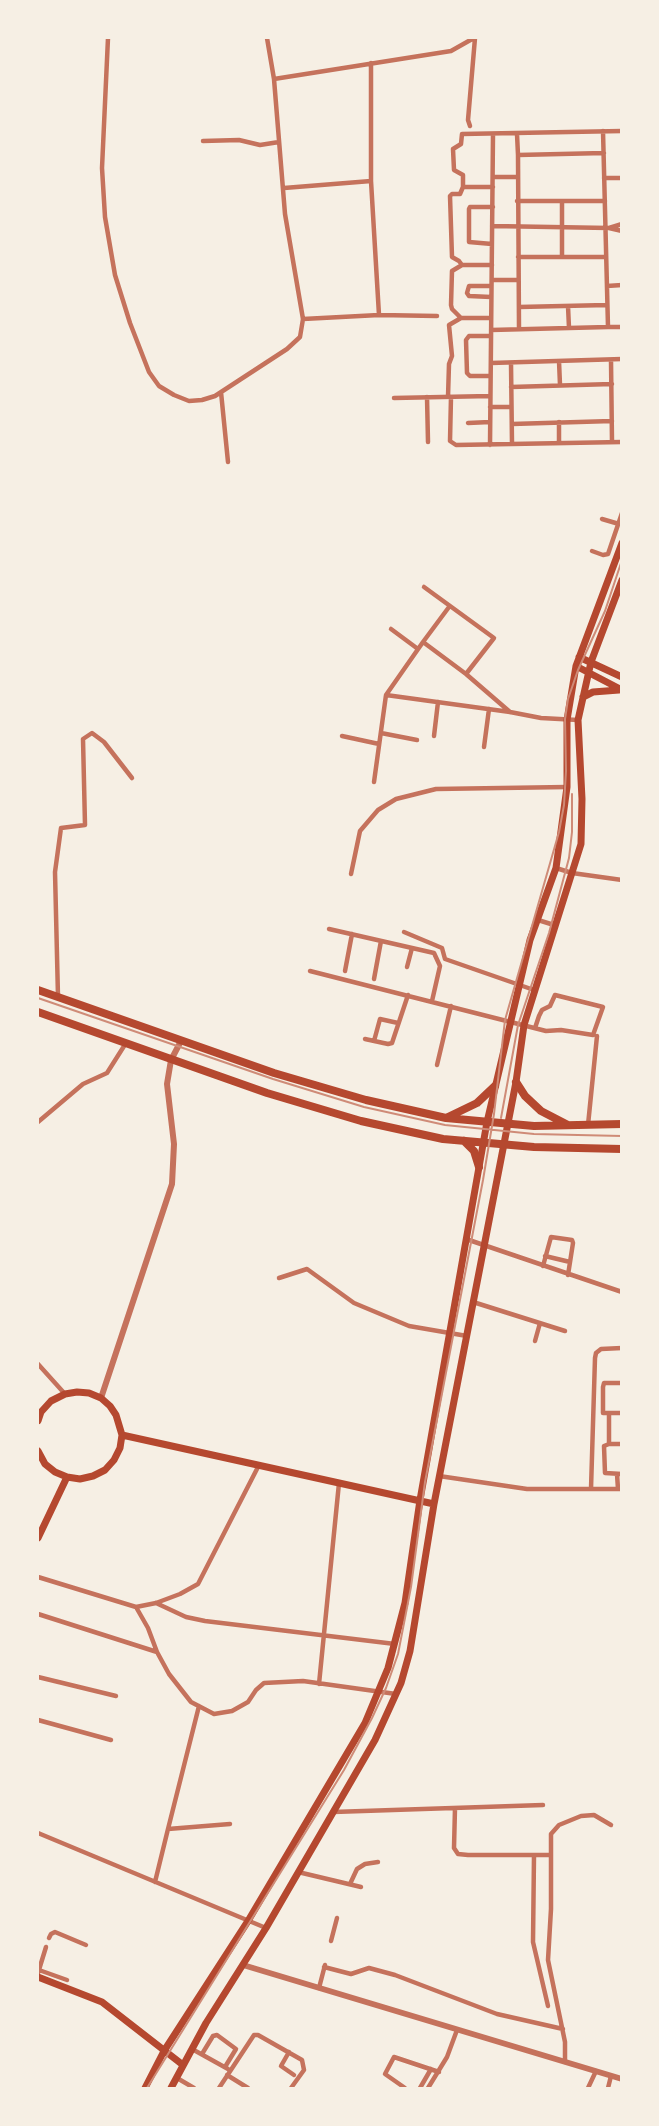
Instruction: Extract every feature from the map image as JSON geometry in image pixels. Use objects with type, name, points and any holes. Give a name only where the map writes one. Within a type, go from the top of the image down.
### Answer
[{"type":"highway","points":[[38,990],[274,1073],[356,1097],[446,1118],[534,1126],[621,1124]]},
{"type":"highway","points":[[38,1012],[267,1093],[361,1121],[443,1139],[534,1147],[621,1149]]},
{"type":"highway","points":[[516,1082],[525,1096],[541,1111],[569,1125]]},
{"type":"highway","points":[[446,1118],[477,1103],[495,1086]]},
{"type":"highway","points":[[464,1141],[474,1151],[479,1167]]},
{"type":"main road","points":[[145,2088],[164,2051],[248,1921],[365,1723],[395,1644],[405,1603],[420,1500],[487,1122],[530,940],[556,868],[567,787],[567,720],[576,666],[619,559],[621,543]]},
{"type":"main road","points":[[171,2088],[375,1740],[396,1694],[410,1651],[439,1476],[516,1082],[524,1025],[581,844],[578,720],[591,662],[621,580]]},
{"type":"main road","points":[[592,625],[604,629]]},
{"type":"main road","points":[[579,657],[621,677]]},
{"type":"main road","points":[[576,666],[621,690]]},
{"type":"main road","points":[[583,697],[593,692],[621,690]]},
{"type":"main road","points":[[565,809],[581,808]]},
{"type":"main road","points":[[38,1420],[41,1412],[51,1401],[65,1394],[89,1393],[110,1406],[116,1414],[122,1435],[120,1448],[114,1460],[105,1470],[80,1479],[55,1472],[45,1464],[38,1451]]},
{"type":"main road","points":[[436,1410],[452,1413]]},
{"type":"main road","points":[[122,1435],[434,1504]]},
{"type":"main road","points":[[38,1538],[67,1477]]},
{"type":"main road","points":[[38,1973],[102,2002],[183,2065]]},
{"type":"street","points":[[108,38],[102,168],[105,217],[115,275],[149,372],[159,386],[189,401],[202,400],[221,392],[287,349],[300,337],[303,319],[285,214],[274,79],[267,38]]},
{"type":"street","points":[[274,79],[451,51],[475,38]]},
{"type":"street","points":[[470,126],[468,120],[475,38]]},
{"type":"street","points":[[371,63],[371,181],[379,315]]},
{"type":"street","points":[[603,131],[608,327]]},
{"type":"street","points":[[462,265],[452,257],[450,196],[460,194],[463,187],[463,175],[453,170],[454,147],[461,144],[462,134],[621,131]]},
{"type":"street","points":[[489,445],[493,134]]},
{"type":"street","points":[[518,134],[519,330]]},
{"type":"street","points":[[203,141],[239,140],[260,146],[279,142]]},
{"type":"street","points":[[518,155],[604,153]]},
{"type":"street","points":[[493,177],[518,177]]},
{"type":"street","points":[[604,178],[621,178]]},
{"type":"street","points":[[284,188],[371,181]]},
{"type":"street","points":[[463,187],[493,187]]},
{"type":"street","points":[[517,201],[604,201]]},
{"type":"street","points":[[562,201],[562,257]]},
{"type":"street","points":[[492,207],[470,207],[469,209],[469,242],[492,244]]},
{"type":"street","points":[[607,228],[621,224]]},
{"type":"street","points":[[492,226],[607,228],[621,231]]},
{"type":"street","points":[[518,257],[606,256]]},
{"type":"street","points":[[461,318],[452,309],[451,274],[462,265],[492,265]]},
{"type":"street","points":[[492,280],[518,280]]},
{"type":"street","points":[[607,286],[621,285]]},
{"type":"street","points":[[491,286],[469,286],[467,293],[469,296],[491,297]]},
{"type":"street","points":[[519,307],[607,305]]},
{"type":"street","points":[[568,306],[569,328]]},
{"type":"street","points":[[303,319],[379,315],[437,316]]},
{"type":"street","points":[[491,318],[461,318],[449,325],[452,356],[448,364],[450,441],[452,444],[621,442]]},
{"type":"street","points":[[490,376],[468,375],[467,338],[519,330],[621,327]]},
{"type":"street","points":[[452,356],[466,355]]},
{"type":"street","points":[[490,363],[621,359]]},
{"type":"street","points":[[611,360],[612,442]]},
{"type":"street","points":[[559,361],[560,386]]},
{"type":"street","points":[[511,363],[512,444]]},
{"type":"street","points":[[511,387],[612,384]]},
{"type":"street","points":[[221,392],[228,462]]},
{"type":"street","points":[[394,398],[490,396]]},
{"type":"street","points":[[427,398],[428,442]]},
{"type":"street","points":[[490,407],[511,407]]},
{"type":"street","points":[[512,424],[612,421]]},
{"type":"street","points":[[559,422],[559,443]]},
{"type":"street","points":[[468,423],[490,423]]},
{"type":"street","points":[[592,551],[603,555],[608,554],[620,525],[621,513]]},
{"type":"street","points":[[602,519],[620,525]]},
{"type":"street","points":[[424,587],[494,638],[466,674]]},
{"type":"street","points":[[374,782],[386,695],[449,607]]},
{"type":"street","points":[[391,629],[418,649]]},
{"type":"street","points":[[423,642],[466,674],[510,712]]},
{"type":"street","points":[[386,695],[542,718],[578,720]]},
{"type":"street","points":[[434,736],[438,702]]},
{"type":"street","points":[[484,747],[489,709]]},
{"type":"street","points":[[58,997],[55,872],[61,828],[85,825],[83,739],[92,733],[104,742],[132,778]]},
{"type":"street","points":[[381,733],[417,740]]},
{"type":"street","points":[[342,736],[379,744]]},
{"type":"street","points":[[567,747],[580,747]]},
{"type":"street","points":[[351,874],[360,831],[378,810],[396,799],[436,789],[567,787]]},
{"type":"street","points":[[556,868],[572,873],[621,880]]},
{"type":"street","points":[[538,920],[554,926]]},
{"type":"street","points":[[329,928],[434,953],[440,966],[432,1001]]},
{"type":"street","points":[[404,932],[442,948],[445,959],[534,990]]},
{"type":"street","points":[[345,971],[352,934]]},
{"type":"street","points":[[374,979],[381,941]]},
{"type":"street","points":[[407,967],[412,948]]},
{"type":"street","points":[[310,971],[546,1031],[561,1029],[593,1035],[603,1007],[555,995],[550,1006],[544,1008],[538,1016],[535,1028]]},
{"type":"street","points":[[365,1039],[392,1043],[408,995]]},
{"type":"street","points":[[436,1065],[451,1006]]},
{"type":"street","points":[[374,1041],[380,1019],[398,1023]]},
{"type":"street","points":[[588,1125],[597,1036]]},
{"type":"street","points":[[100,1398],[172,1184],[174,1144],[167,1084],[171,1060],[180,1041]]},
{"type":"street","points":[[39,1120],[82,1084],[107,1073],[126,1043]]},
{"type":"street","points":[[543,1266],[551,1237],[572,1240],[568,1275]]},
{"type":"street","points":[[466,1239],[621,1292]]},
{"type":"street","points":[[545,1256],[570,1262]]},
{"type":"street","points":[[279,1278],[307,1269],[354,1303],[409,1326],[466,1336]]},
{"type":"street","points":[[473,1302],[565,1331]]},
{"type":"street","points":[[535,1341],[540,1323]]},
{"type":"street","points":[[591,1489],[596,1353],[606,1348],[621,1348]]},
{"type":"street","points":[[38,1364],[65,1394]]},
{"type":"street","points":[[609,1444],[603,1398],[604,1383],[621,1383]]},
{"type":"street","points":[[594,1398],[603,1398]]},
{"type":"street","points":[[593,1414],[621,1413]]},
{"type":"street","points":[[439,1476],[527,1490],[620,1489],[619,1474],[605,1473],[604,1446],[621,1444]]},
{"type":"street","points":[[592,1462],[604,1462]]},
{"type":"street","points":[[38,1577],[136,1607],[156,1603],[180,1594],[198,1584],[259,1465]]},
{"type":"street","points":[[319,1684],[339,1483]]},
{"type":"street","points":[[156,1603],[186,1617],[205,1621],[395,1644]]},
{"type":"street","points":[[136,1607],[148,1628],[157,1652],[174,1681],[191,1702],[214,1714],[232,1712],[248,1702],[264,1683],[303,1681],[396,1694]]},
{"type":"street","points":[[38,1614],[157,1652]]},
{"type":"street","points":[[38,1677],[116,1696]]},
{"type":"street","points":[[155,1882],[199,1707]]},
{"type":"street","points":[[38,1720],[111,1740]]},
{"type":"street","points":[[333,1812],[543,1805]]},
{"type":"street","points":[[455,1808],[454,1848],[458,1854],[550,1855]]},
{"type":"street","points":[[565,2062],[563,2030],[548,1960],[551,1834],[559,1825],[581,1816],[594,1815],[611,1825]]},
{"type":"street","points":[[168,1829],[230,1824]]},
{"type":"street","points":[[38,1833],[266,1928]]},
{"type":"street","points":[[534,1855],[533,1942],[548,2006]]},
{"type":"street","points":[[350,1884],[357,1869],[365,1864],[378,1862]]},
{"type":"street","points":[[298,1872],[361,1887]]},
{"type":"street","points":[[331,1941],[337,1918]]},
{"type":"street","points":[[49,1938],[55,1932],[86,1945]]},
{"type":"street","points":[[38,1973],[46,1947]]},
{"type":"street","points":[[243,1965],[621,2079]]},
{"type":"street","points":[[319,1988],[325,1965],[351,1974],[369,1968],[395,1975],[497,2014],[563,2030]]},
{"type":"street","points":[[52,1979],[67,1980]]},
{"type":"street","points":[[428,2088],[453,2044],[457,2030]]},
{"type":"street","points":[[202,2054],[213,2036],[217,2035],[236,2049],[219,2088]]},
{"type":"street","points":[[227,2071],[251,2037],[258,2035],[302,2060],[304,2066],[291,2088]]},
{"type":"street","points":[[192,2049],[227,2071],[248,2088]]},
{"type":"street","points":[[289,2052],[281,2066],[294,2075]]},
{"type":"street","points":[[405,2088],[385,2074],[393,2058],[397,2057],[439,2072]]},
{"type":"street","points":[[420,2088],[431,2069]]},
{"type":"street","points":[[588,2088],[596,2071]]},
{"type":"street","points":[[608,2088],[611,2076]]},
{"type":"street","points":[[177,2078],[194,2088]]},
{"type":"railway","points":[[147,2088],[344,1770],[386,1688],[398,1654],[411,1587],[425,1482],[483,1180],[494,1114],[505,1020],[559,832],[564,805],[565,719],[568,699],[578,670],[605,611],[622,560]]},
{"type":"railway","points":[[501,1118],[518,1025],[549,933],[569,858],[572,794]]},
{"type":"railway","points":[[38,998],[273,1079],[364,1107],[445,1125],[534,1134],[622,1136]]}]
